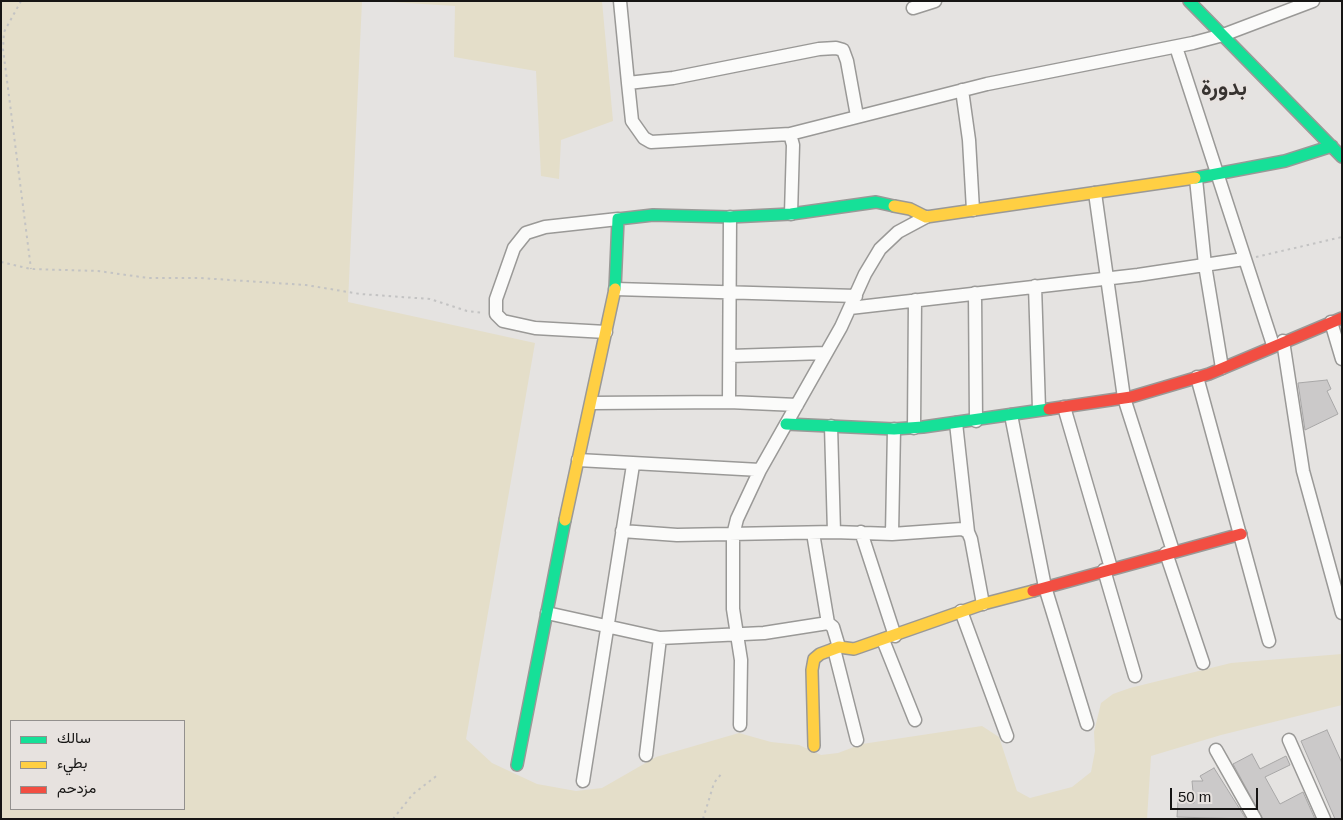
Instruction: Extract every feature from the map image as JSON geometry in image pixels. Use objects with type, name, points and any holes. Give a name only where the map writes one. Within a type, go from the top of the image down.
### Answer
[{"type":"street","points":[[620,1],[632,122],[644,138],[651,142],[790,134],[962,90],[1176,47],[1223,35],[1312,1]]},
{"type":"street","points":[[913,8],[935,1]]},
{"type":"street","points":[[1189,1],[1342,157]]},
{"type":"street","points":[[1176,47],[1244,260],[1278,343],[1303,471],[1342,613]]},
{"type":"street","points":[[628,83],[673,78],[819,49],[836,48],[843,50],[847,61],[857,116]]},
{"type":"street","points":[[962,90],[969,140],[973,210]]},
{"type":"street","points":[[790,134],[792,145],[791,214]]},
{"type":"street","points":[[740,726],[741,660],[733,609],[733,535],[737,519],[760,470],[850,308],[880,249],[898,232],[926,217],[1196,179],[1285,161],[1332,146]]},
{"type":"street","points":[[1196,179],[1205,265],[1222,368]]},
{"type":"street","points":[[1095,193],[1124,398],[1203,663]]},
{"type":"street","points":[[606,332],[535,328],[503,321],[496,314],[496,299],[504,271],[517,243],[526,232],[545,227],[653,215],[730,216],[791,214],[876,202],[910,209],[926,217]]},
{"type":"street","points":[[729,402],[730,216]]},
{"type":"street","points":[[517,766],[578,460],[592,403],[615,289],[618,219]]},
{"type":"street","points":[[850,308],[1244,260]]},
{"type":"street","points":[[1035,286],[1039,409]]},
{"type":"street","points":[[615,289],[856,296]]},
{"type":"street","points":[[975,293],[976,421]]},
{"type":"street","points":[[914,428],[915,300]]},
{"type":"street","points":[[786,424],[894,429],[914,428],[976,421],[1039,409],[1064,408],[1124,398],[1222,368],[1336,320],[1342,358]]},
{"type":"street","points":[[730,356],[825,353]]},
{"type":"street","points":[[1197,377],[1269,641]]},
{"type":"street","points":[[592,403],[729,402],[797,405]]},
{"type":"street","points":[[1064,408],[1135,676]]},
{"type":"street","points":[[1011,415],[1045,587],[1087,724]]},
{"type":"street","points":[[956,423],[968,532],[983,604]]},
{"type":"street","points":[[831,426],[834,532]]},
{"type":"street","points":[[892,534],[894,429]]},
{"type":"street","points":[[578,460],[633,465],[760,470]]},
{"type":"street","points":[[583,781],[633,465]]},
{"type":"street","points":[[622,531],[677,535],[834,532],[892,534],[947,529],[962,529],[968,532]]},
{"type":"street","points":[[861,532],[889,638],[915,720]]},
{"type":"street","points":[[813,533],[828,623],[833,627],[857,740]]},
{"type":"street","points":[[814,746],[813,663],[817,656],[836,648],[854,649],[983,604],[1241,534]]},
{"type":"street","points":[[961,611],[1007,736]]},
{"type":"street","points":[[547,613],[660,638],[764,633],[828,623]]},
{"type":"street","points":[[646,755],[660,638]]},
{"type":"street","points":[[1289,740],[1324,819]]},
{"type":"street","points":[[1216,750],[1255,819]]},
{"type":"path","points":[[21,1],[4,32],[2,49],[31,269]]},
{"type":"path","points":[[1244,260],[1342,237]]},
{"type":"path","points":[[1,262],[31,269],[98,271],[148,278],[200,278],[306,284],[360,294],[430,299],[467,312],[496,314]]},
{"type":"path","points":[[703,819],[714,783],[722,773]]},
{"type":"path","points":[[393,819],[413,794],[439,774]]},
{"type":"sand","points":[[1,1],[362,1],[348,302],[535,343],[466,739],[492,763],[537,784],[576,791],[602,788],[656,757],[739,733],[771,742],[799,745],[821,755],[838,753],[862,744],[982,726],[999,737],[1017,791],[1030,798],[1072,787],[1091,772],[1095,751],[1094,732],[1101,703],[1113,694],[1231,663],[1342,654],[1342,705],[1221,735],[1151,756],[1147,819],[1,819]]},
{"type":"sand","points":[[375,1],[602,1],[613,121],[561,140],[559,179],[541,176],[536,71],[454,57],[455,6]]},
{"type":"building","points":[[1327,380],[1331,389],[1327,391],[1338,414],[1305,430],[1298,383]]},
{"type":"building","points":[[1327,730],[1342,763],[1342,819],[1335,819],[1301,741]]},
{"type":"building","points":[[1252,754],[1260,769],[1286,756],[1290,765],[1265,777],[1280,804],[1303,792],[1315,819],[1263,819],[1233,764]]},
{"type":"building","points":[[1214,768],[1246,819],[1177,817],[1178,801],[1194,803],[1192,781],[1203,781],[1200,776]]},
{"type":"traffic: fast","points":[[1189,1],[1342,157]]},
{"type":"traffic: fast","points":[[1195,178],[1285,161],[1332,146]]},
{"type":"traffic: fast","points":[[615,289],[618,219],[653,215],[730,217],[791,214],[876,202],[894,206]]},
{"type":"traffic: fast","points":[[786,424],[894,429],[923,427],[1049,409]]},
{"type":"traffic: fast","points":[[517,765],[565,520]]},
{"type":"traffic: slow","points":[[894,206],[910,209],[926,217],[1195,178]]},
{"type":"traffic: slow","points":[[565,520],[615,289]]},
{"type":"traffic: slow","points":[[814,746],[812,670],[814,659],[820,654],[839,647],[854,649],[983,604],[1033,591]]},
{"type":"traffic: jam","points":[[1049,409],[1131,397],[1209,374],[1342,318]]},
{"type":"traffic: jam","points":[[1033,591],[1241,534]]},
{"type":"district","name":"بدورة","points":[[1224,89]]}]
